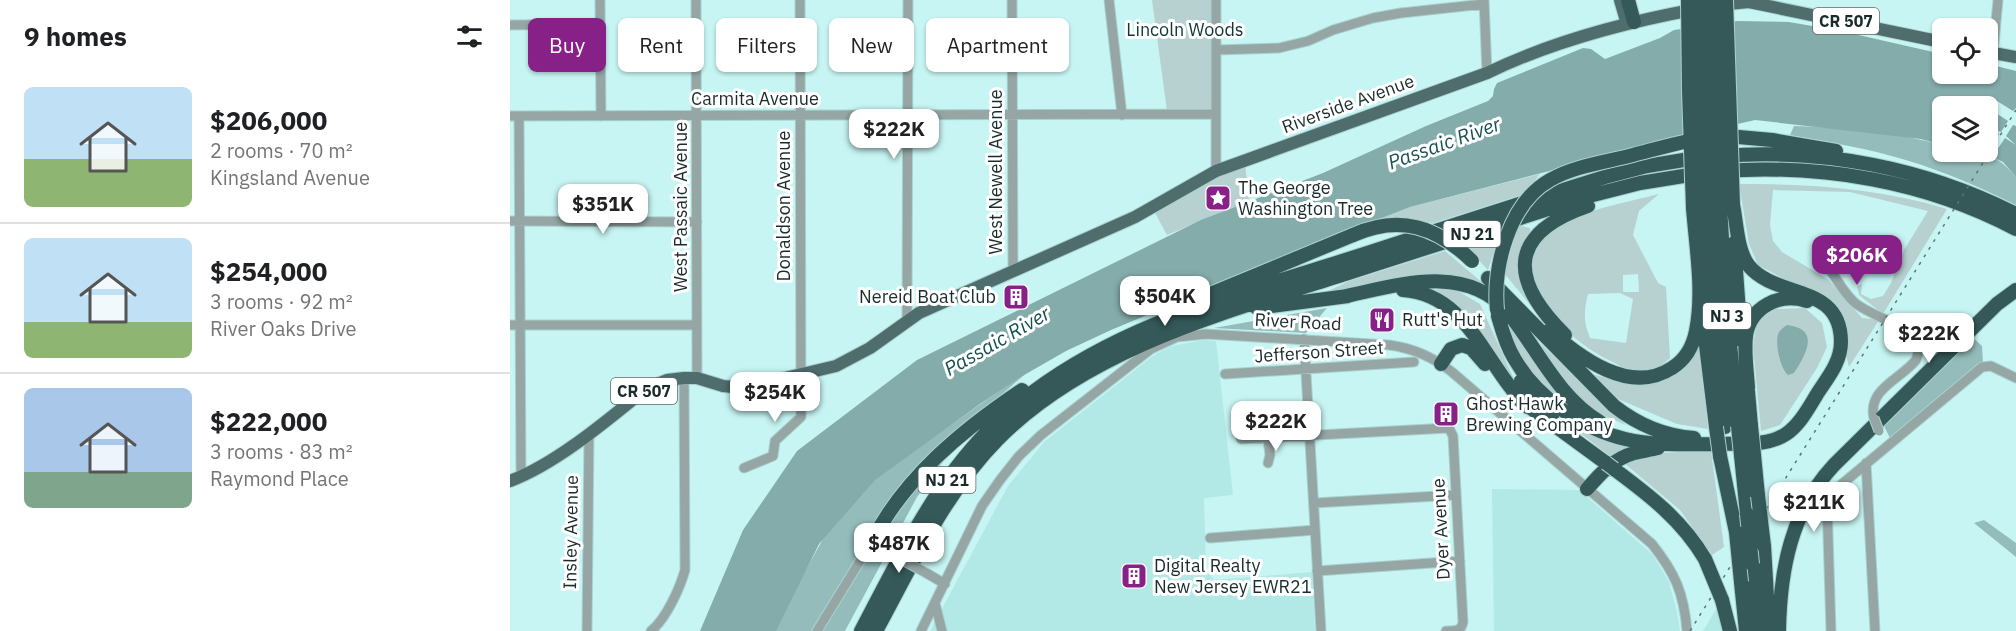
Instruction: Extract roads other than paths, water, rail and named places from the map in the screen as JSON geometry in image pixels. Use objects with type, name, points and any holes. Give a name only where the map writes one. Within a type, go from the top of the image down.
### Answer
[{"type":"highway","points":[[1628,0],[1630,23]]},
{"type":"highway","points":[[1498,313],[1506,342],[1517,364],[1552,401],[1603,432],[1623,438],[1668,445],[1760,443],[1778,439],[1790,432],[1799,422],[1832,370],[1838,357],[1841,341],[1833,315],[1826,306],[1812,296],[1764,278],[1748,265],[1742,251],[1713,207],[1688,26],[1687,0]]},
{"type":"highway","name":"NJ 3","points":[[1701,0],[1703,121],[1713,207]]},
{"type":"highway","name":"NJ 3","points":[[1714,0],[1716,114],[1713,207],[1714,316],[1747,514],[1759,631]]},
{"type":"highway","points":[[1726,0],[1728,71]]},
{"type":"highway","points":[[1488,278],[1576,352],[1612,371],[1633,378],[1649,377],[1670,369],[1683,358],[1690,350],[1696,332],[1699,309],[1698,280],[1713,207],[1734,0]]},
{"type":"highway","points":[[1730,631],[1722,600],[1704,559],[1689,535],[1667,511],[1553,417],[1527,389],[1517,374],[1501,338],[1498,313],[1497,275],[1505,243],[1521,210],[1541,185],[1555,177],[1581,168],[1692,140],[1727,136],[1761,138],[1826,148],[1878,165]]},
{"type":"highway","name":"NJ 21","points":[[861,631],[923,517],[959,463],[1005,415],[1040,387],[1075,364],[1172,317],[1595,180],[1637,169],[1701,158],[1767,154],[1824,157],[1878,165],[1938,182],[2016,214]]},
{"type":"highway","name":"NJ 21","points":[[876,631],[934,523],[963,480],[998,440],[1030,411],[1063,387],[1118,356],[1158,338],[1242,308],[1599,194],[1651,181],[1704,173],[1792,170],[1868,178],[1941,197],[1981,212],[2016,229]]},
{"type":"highway","points":[[1612,371],[1566,336],[1535,300],[1528,286],[1525,272],[1529,246],[1547,225],[1575,210],[1704,173]]},
{"type":"highway","points":[[1713,207],[1732,215],[1737,291],[1748,388]]},
{"type":"highway","points":[[1113,344],[1170,312],[1373,228],[1405,225],[1426,230],[1455,245],[1614,406],[1645,425],[1662,432],[1687,437],[1760,437],[1772,434],[1785,426],[1827,366],[1832,354],[1833,332],[1827,318],[1809,302],[1790,298],[1772,302],[1759,311],[1752,320],[1746,334],[1748,388],[1733,426]]},
{"type":"highway","points":[[1698,280],[1733,426],[1736,456],[1758,496],[1764,546],[1769,631]]},
{"type":"highway","points":[[1242,308],[1266,308],[1437,281],[1457,282],[1479,290],[1496,300],[1507,311],[1563,390],[1579,407],[1606,426],[1649,442]]},
{"type":"highway","points":[[1341,297],[1404,290],[1425,294],[1444,303],[1463,319],[1508,385],[1528,407]]},
{"type":"highway","points":[[1779,631],[1782,590],[1789,546],[1800,515],[1818,485],[1834,465],[1997,304],[2016,290]]},
{"type":"highway","points":[[1442,364],[1454,347],[1468,346],[1502,384],[1528,407],[1610,466]]},
{"type":"highway","points":[[871,543],[885,519],[908,489],[955,440],[1025,388],[1075,364]]},
{"type":"highway","points":[[1587,489],[1602,472],[1621,458],[1668,445]]},
{"type":"highway","name":"NJ 3","points":[[1736,456],[1736,531],[1746,631]]},
{"type":"highway","points":[[882,631],[903,580]]},
{"type":"main road","points":[[1620,0],[1630,23]]},
{"type":"main road","name":"Riverside Avenue","points":[[801,375],[848,361],[870,348],[907,320],[933,306],[1135,217],[1216,171],[1487,73],[1520,57],[1630,23],[1728,3],[1749,1],[1932,40]]},
{"type":"main road","points":[[1998,54],[2016,57]]},
{"type":"main road","name":"CR 507","points":[[515,479],[538,468],[589,434],[647,388],[667,380],[697,378],[723,386],[743,388],[801,375]]},
{"type":"street","points":[[600,0],[600,18]]},
{"type":"street","name":"West Passaic Avenue","points":[[696,0],[697,378]]},
{"type":"street","name":"Donaldson Avenue","points":[[744,468],[773,456],[775,441],[801,417],[800,0]]},
{"type":"street","points":[[907,320],[909,0]]},
{"type":"street","name":"West Newell Avenue","points":[[1012,0],[1013,272]]},
{"type":"street","points":[[1109,0],[1122,115]]},
{"type":"street","points":[[1216,0],[1216,171]]},
{"type":"street","points":[[1995,18],[1998,0]]},
{"type":"street","points":[[1216,50],[1279,48],[1308,41],[1333,30],[1373,18],[1484,2],[1487,73]]},
{"type":"street","points":[[510,25],[528,25]]},
{"type":"street","points":[[601,72],[601,116]]},
{"type":"street","name":"Carmita Avenue","points":[[514,116],[1216,114]]},
{"type":"street","points":[[514,116],[515,325],[520,413],[515,479]]},
{"type":"street","points":[[515,221],[697,222]]},
{"type":"street","points":[[1827,264],[1856,304],[1908,332],[1914,337],[1918,346],[1918,357],[1913,364],[1876,397],[1873,407],[1874,418],[1885,447]]},
{"type":"street","points":[[515,325],[697,326]]},
{"type":"street","name":"River Road","points":[[923,631],[982,506],[1009,467],[1034,442],[1144,353],[1166,341],[1189,335],[1222,334],[1396,346],[1419,352],[1442,364],[1652,544],[1674,575],[1682,596],[1687,631]]},
{"type":"street","points":[[1304,339],[1321,631]]},
{"type":"street","name":"Jefferson Street","points":[[1225,374],[1414,362]]},
{"type":"street","points":[[1831,631],[1827,502],[1830,494],[1982,367],[1991,366],[2016,378]]},
{"type":"street","points":[[651,631],[663,616],[682,580],[686,560],[684,378]]},
{"type":"street","points":[[510,413],[520,413]]},
{"type":"street","name":"Dyer Avenue","points":[[1309,436],[1436,428],[1449,428],[1452,432],[1463,627],[1460,630],[1448,631]]},
{"type":"street","name":"Insley Avenue","points":[[587,631],[589,434]]},
{"type":"street","points":[[1241,439],[1309,436]]},
{"type":"street","points":[[1268,439],[1270,455],[1268,464]]},
{"type":"street","points":[[1866,463],[1875,631]]},
{"type":"street","points":[[1314,503],[1456,495]]},
{"type":"street","points":[[1210,538],[1315,530]]},
{"type":"street","points":[[817,631],[871,543],[945,584]]},
{"type":"street","points":[[1317,571],[1460,561]]},
{"type":"street","points":[[935,603],[940,631]]},
{"type":"street","points":[[923,631],[934,628],[940,631]]},
{"type":"water","name":"Passaic River","points":[[1737,21],[1789,22],[1841,31],[1932,52],[1932,84],[1998,84],[1998,66],[2016,71],[2016,177],[1998,160],[1998,96],[1932,96],[1932,142],[1755,120],[1410,207],[1111,330],[1066,351],[1019,378],[875,480],[819,544],[776,631],[700,631],[743,530],[797,451],[917,360],[1201,220],[1323,173],[1426,126],[1488,101],[1493,96],[1497,83],[1583,48],[1591,49],[1605,59],[1660,38],[1674,30]]},
{"type":"water","points":[[1787,325],[1798,327],[1804,332],[1808,343],[1803,358],[1794,373],[1788,375],[1780,361],[1777,341],[1779,332]]},
{"type":"railway","points":[[1690,631],[2016,110]]},
{"type":"place","name":"The George Washington Tree","points":[[1218,198]]},
{"type":"place","name":"Nereid Boat Club","points":[[1016,297]]},
{"type":"place","name":"Rutt's Hut","points":[[1382,320]]},
{"type":"place","name":"Ghost Hawk Brewing Company","points":[[1446,414]]},
{"type":"place","name":"Digital Realty New Jersey EWR21","points":[[1134,576]]},
{"type":"park label","name":"Lincoln Woods","points":[[1185,30]]}]
